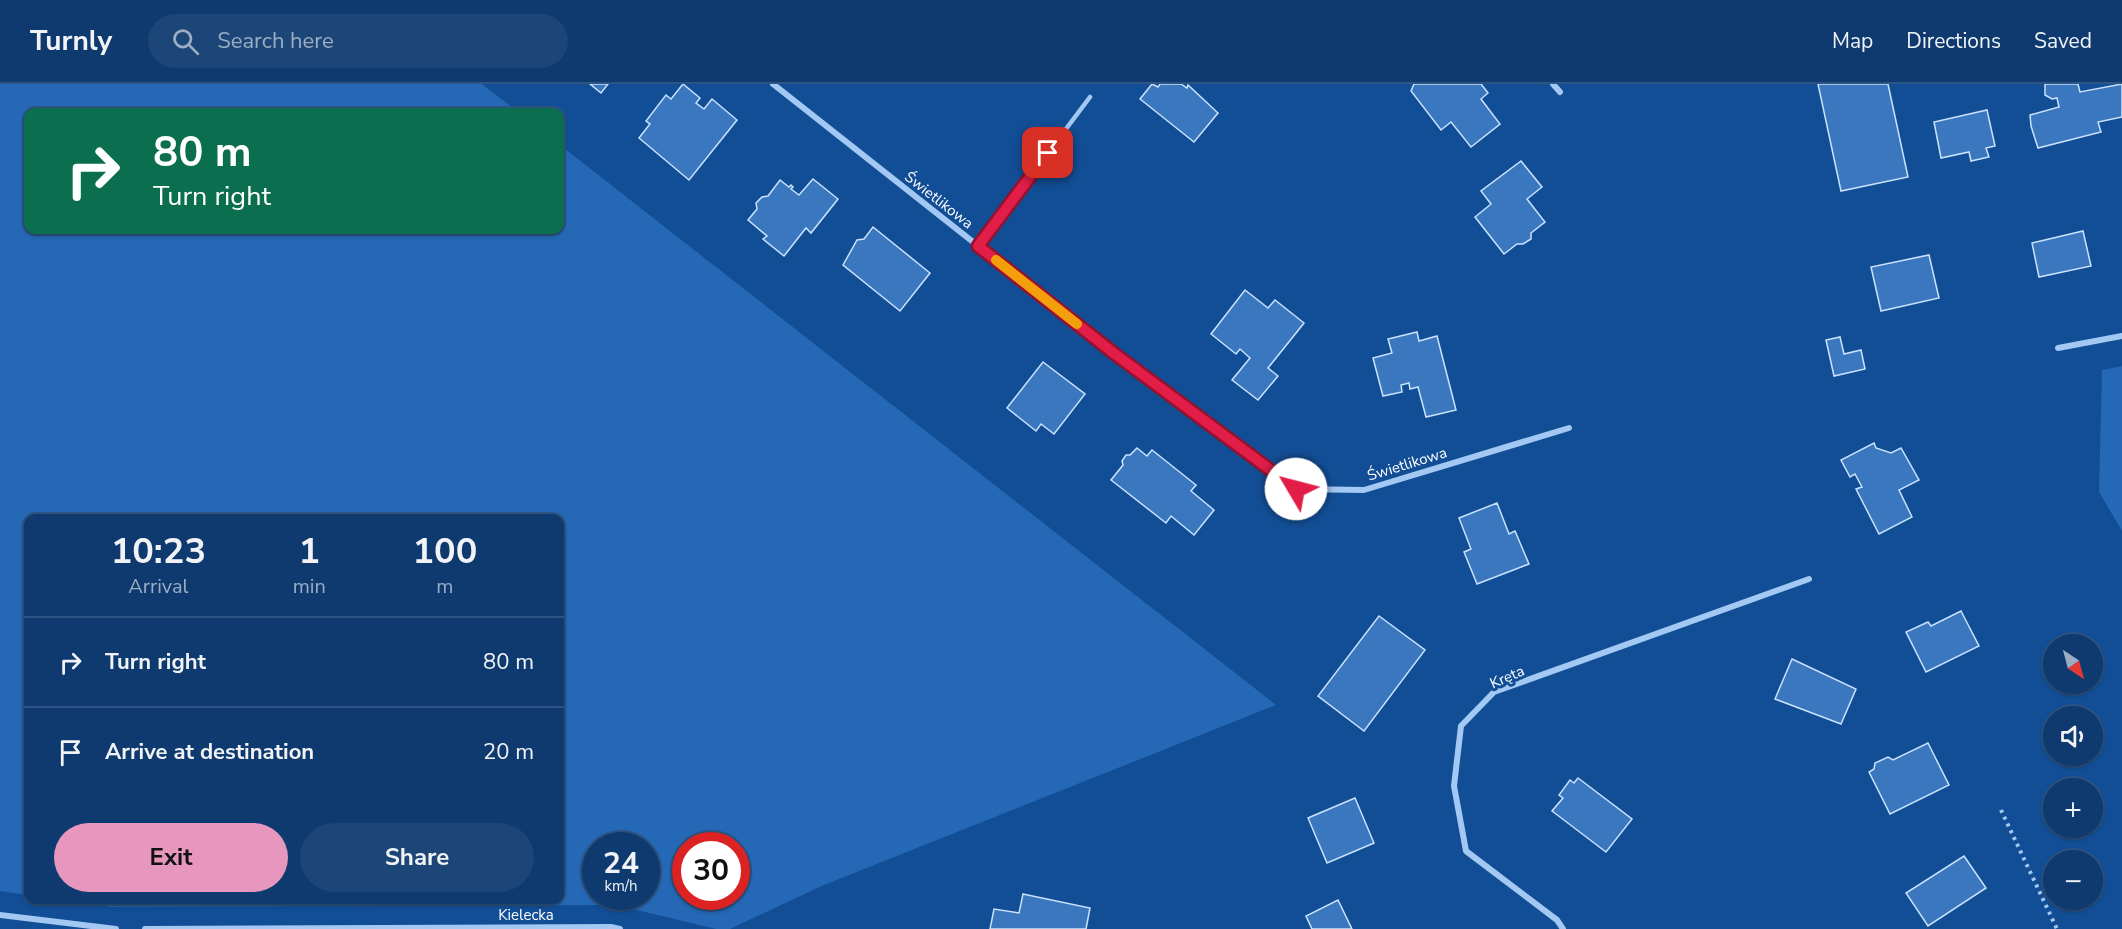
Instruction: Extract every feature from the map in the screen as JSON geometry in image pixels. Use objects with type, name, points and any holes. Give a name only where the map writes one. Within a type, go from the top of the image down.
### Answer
[{"type":"street","name":"Świetlikowa","points":[[773,84],[1115,354],[1296,489],[1364,490],[1569,428]]},
{"type":"street","points":[[1553,84],[1560,92]]},
{"type":"street","points":[[2058,348],[2122,336]]},
{"type":"street","name":"Kręta","points":[[1563,929],[1557,920],[1466,851],[1454,786],[1461,726],[1494,692],[1809,579]]},
{"type":"street","points":[[0,915],[116,929]]},
{"type":"street","name":"Kielecka","points":[[145,929],[620,929]]},
{"type":"lane","points":[[978,246],[1090,97]]},
{"type":"path","points":[[2001,810],[2057,929]]},
{"type":"shaded area","points":[[0,84],[482,84],[513,108],[24,108],[24,234],[564,234],[564,148],[1276,705],[824,885],[730,929],[716,929],[637,910],[660,910],[660,832],[582,832],[582,905],[111,907],[90,904],[564,904],[564,514],[24,514],[24,894],[0,891]]},
{"type":"shaded area","points":[[2122,366],[2122,531],[2099,492],[2102,370]]},
{"type":"building","points":[[590,84],[608,84],[601,93]]},
{"type":"building","points":[[683,84],[700,98],[696,103],[704,109],[712,99],[737,120],[689,180],[639,138],[650,124],[646,121],[666,95],[671,99]]},
{"type":"building","points":[[1152,84],[1158,87],[1160,84],[1181,84],[1187,88],[1188,85],[1218,113],[1194,142],[1140,99]]},
{"type":"building","points":[[1414,84],[1481,84],[1488,93],[1481,99],[1500,124],[1471,147],[1451,122],[1441,130],[1411,91]]},
{"type":"building","points":[[1818,84],[1888,84],[1908,177],[1841,191]]},
{"type":"building","points":[[2045,84],[2078,84],[2080,92],[2122,84],[2122,117],[2098,122],[2101,132],[2038,148],[2030,115],[2059,107],[2057,98],[2052,99],[2045,95]]},
{"type":"building","points":[[1987,110],[1995,146],[1986,148],[1989,157],[1971,161],[1969,152],[1941,158],[1934,122]]},
{"type":"building","points":[[1521,161],[1542,187],[1527,199],[1545,222],[1531,233],[1531,239],[1523,244],[1517,244],[1504,254],[1475,217],[1491,204],[1481,191]]},
{"type":"building","points":[[813,179],[838,199],[811,233],[806,228],[784,256],[763,239],[767,236],[748,220],[757,209],[756,203],[762,197],[768,196],[780,180],[789,187],[791,185],[793,187],[791,189],[799,195]]},
{"type":"building","points":[[873,227],[930,273],[900,311],[843,265],[857,240],[864,239]]},
{"type":"building","points":[[2083,231],[2091,266],[2039,277],[2032,243]]},
{"type":"building","points":[[1929,255],[1939,298],[1881,311],[1871,267]]},
{"type":"building","points":[[1245,290],[1268,308],[1275,300],[1304,323],[1268,368],[1278,376],[1258,400],[1232,380],[1250,358],[1240,349],[1236,354],[1211,334]]},
{"type":"building","points":[[1417,332],[1419,341],[1437,336],[1456,410],[1426,417],[1418,387],[1410,389],[1409,383],[1401,385],[1402,392],[1383,396],[1373,358],[1392,353],[1388,339]]},
{"type":"building","points":[[1840,337],[1844,354],[1861,350],[1865,369],[1834,376],[1826,340]]},
{"type":"building","points":[[1043,362],[1085,394],[1054,434],[1041,424],[1036,431],[1007,408]]},
{"type":"building","points":[[1874,443],[1876,448],[1891,453],[1901,448],[1919,480],[1899,490],[1912,517],[1879,534],[1856,489],[1862,487],[1855,474],[1850,477],[1841,460]]},
{"type":"building","points":[[1137,448],[1147,456],[1152,450],[1196,485],[1191,491],[1214,510],[1194,535],[1171,516],[1166,523],[1111,480],[1123,465],[1122,461],[1126,455],[1130,455]]},
{"type":"building","points":[[1497,503],[1509,534],[1515,531],[1529,564],[1477,584],[1464,552],[1471,549],[1459,518]]},
{"type":"building","points":[[1961,611],[1979,646],[1926,672],[1906,632],[1928,622],[1931,626]]},
{"type":"building","points":[[1379,616],[1425,650],[1364,731],[1318,696]]},
{"type":"building","points":[[1792,659],[1856,689],[1841,724],[1775,699]]},
{"type":"building","points":[[1928,743],[1949,785],[1890,814],[1869,772],[1874,769],[1875,763],[1888,757],[1893,760]]},
{"type":"building","points":[[1578,778],[1632,819],[1606,852],[1552,811],[1563,798],[1559,795],[1570,780],[1574,783]]},
{"type":"building","points":[[1355,798],[1374,843],[1327,863],[1308,818]]},
{"type":"building","points":[[1964,856],[1986,888],[1928,926],[1906,893]]},
{"type":"building","points":[[1023,894],[1090,908],[1086,929],[990,929],[994,909],[1019,913]]},
{"type":"building","points":[[1338,900],[1352,929],[1312,929],[1306,916]]},
{"type":"slow traffic","points":[[996,260],[1077,324]]},
{"type":"route","points":[[1048,153],[978,246],[1115,354],[1296,489]]}]
